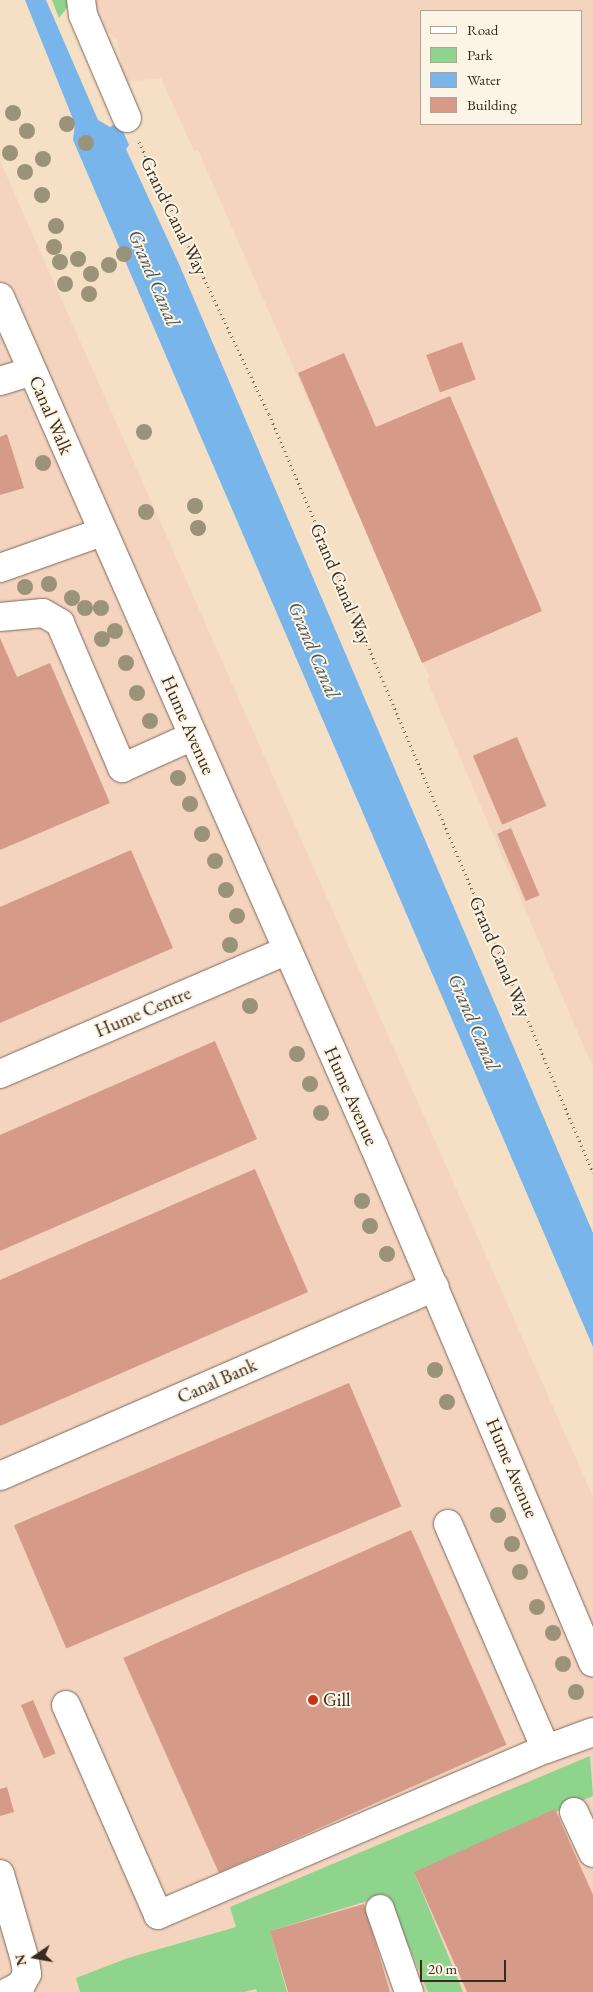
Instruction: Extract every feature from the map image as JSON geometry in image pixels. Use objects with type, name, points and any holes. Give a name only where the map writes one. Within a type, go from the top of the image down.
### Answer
[{"type":"street","points":[[81,0],[84,15],[127,118]]},
{"type":"street","name":"Canal Walk","points":[[0,298],[102,532]]},
{"type":"street","points":[[0,381],[32,371]]},
{"type":"street","points":[[0,568],[102,532]]},
{"type":"street","name":"Hume Avenue","points":[[102,532],[435,1287],[593,1663]]},
{"type":"street","points":[[0,617],[43,612],[60,623],[126,778],[193,736]]},
{"type":"street","name":"Hume Centre","points":[[0,1074],[286,951]]},
{"type":"street","name":"Canal Bank","points":[[0,1476],[435,1287]]},
{"type":"street","points":[[448,1524],[546,1749]]},
{"type":"street","points":[[66,1705],[158,1915],[546,1749],[593,1732]]},
{"type":"street","points":[[574,1812],[593,1853]]},
{"type":"street","points":[[0,1874],[25,1960],[26,1974],[21,1984],[8,1992]]},
{"type":"street","points":[[380,1909],[409,1992]]},
{"type":"path","name":"Grand Canal Way","points":[[127,118],[269,414],[593,1173]]},
{"type":"shaded area","points":[[95,0],[593,0],[593,1068],[427,680],[430,678],[198,150],[194,151],[161,78],[116,83],[121,61],[117,39],[99,25]]},
{"type":"shaded area","points":[[0,161],[593,1497],[593,1992],[0,1992]]},
{"type":"green space","points":[[52,0],[70,0],[70,4],[59,18]]},
{"type":"green space","points":[[590,1756],[593,1796],[414,1872],[463,1992],[428,1992],[387,1895],[270,1931],[287,1992],[257,1992],[256,1989],[244,1992],[80,1992],[76,1978],[128,1958],[236,1927],[230,1907]]},
{"type":"water","name":"Grand Canal","points":[[25,0],[46,0],[98,120],[110,127],[119,122],[129,145],[126,149],[179,264],[593,1233],[593,1347],[73,140],[75,124]]},
{"type":"building","points":[[462,342],[476,380],[440,393],[426,355]]},
{"type":"building","points":[[344,353],[376,427],[450,396],[542,611],[422,663],[298,373]]},
{"type":"building","points":[[7,434],[24,488],[0,495],[0,437]]},
{"type":"building","points":[[0,638],[17,677],[50,663],[110,803],[0,850]]},
{"type":"building","points":[[517,737],[546,806],[502,825],[473,756]]},
{"type":"building","points":[[511,828],[540,895],[526,901],[497,834]]},
{"type":"building","points":[[131,850],[173,948],[0,1023],[0,907]]},
{"type":"building","points":[[215,1041],[257,1139],[0,1251],[0,1135]]},
{"type":"building","points":[[255,1169],[308,1292],[0,1426],[0,1280]]},
{"type":"building","points":[[349,1383],[401,1506],[66,1649],[14,1525]]},
{"type":"building","name":"Gill","points":[[411,1530],[507,1745],[219,1873],[123,1658]]},
{"type":"building","points":[[33,1700],[56,1753],[44,1758],[21,1705]]},
{"type":"building","points":[[7,1787],[14,1812],[0,1816],[0,1789]]},
{"type":"building","points":[[555,1809],[593,1895],[593,1992],[467,1992],[414,1872]]},
{"type":"building","points":[[364,1904],[390,1992],[288,1992],[270,1931]]},
{"type":"place","name":"Gill","points":[[313,1700]]}]
